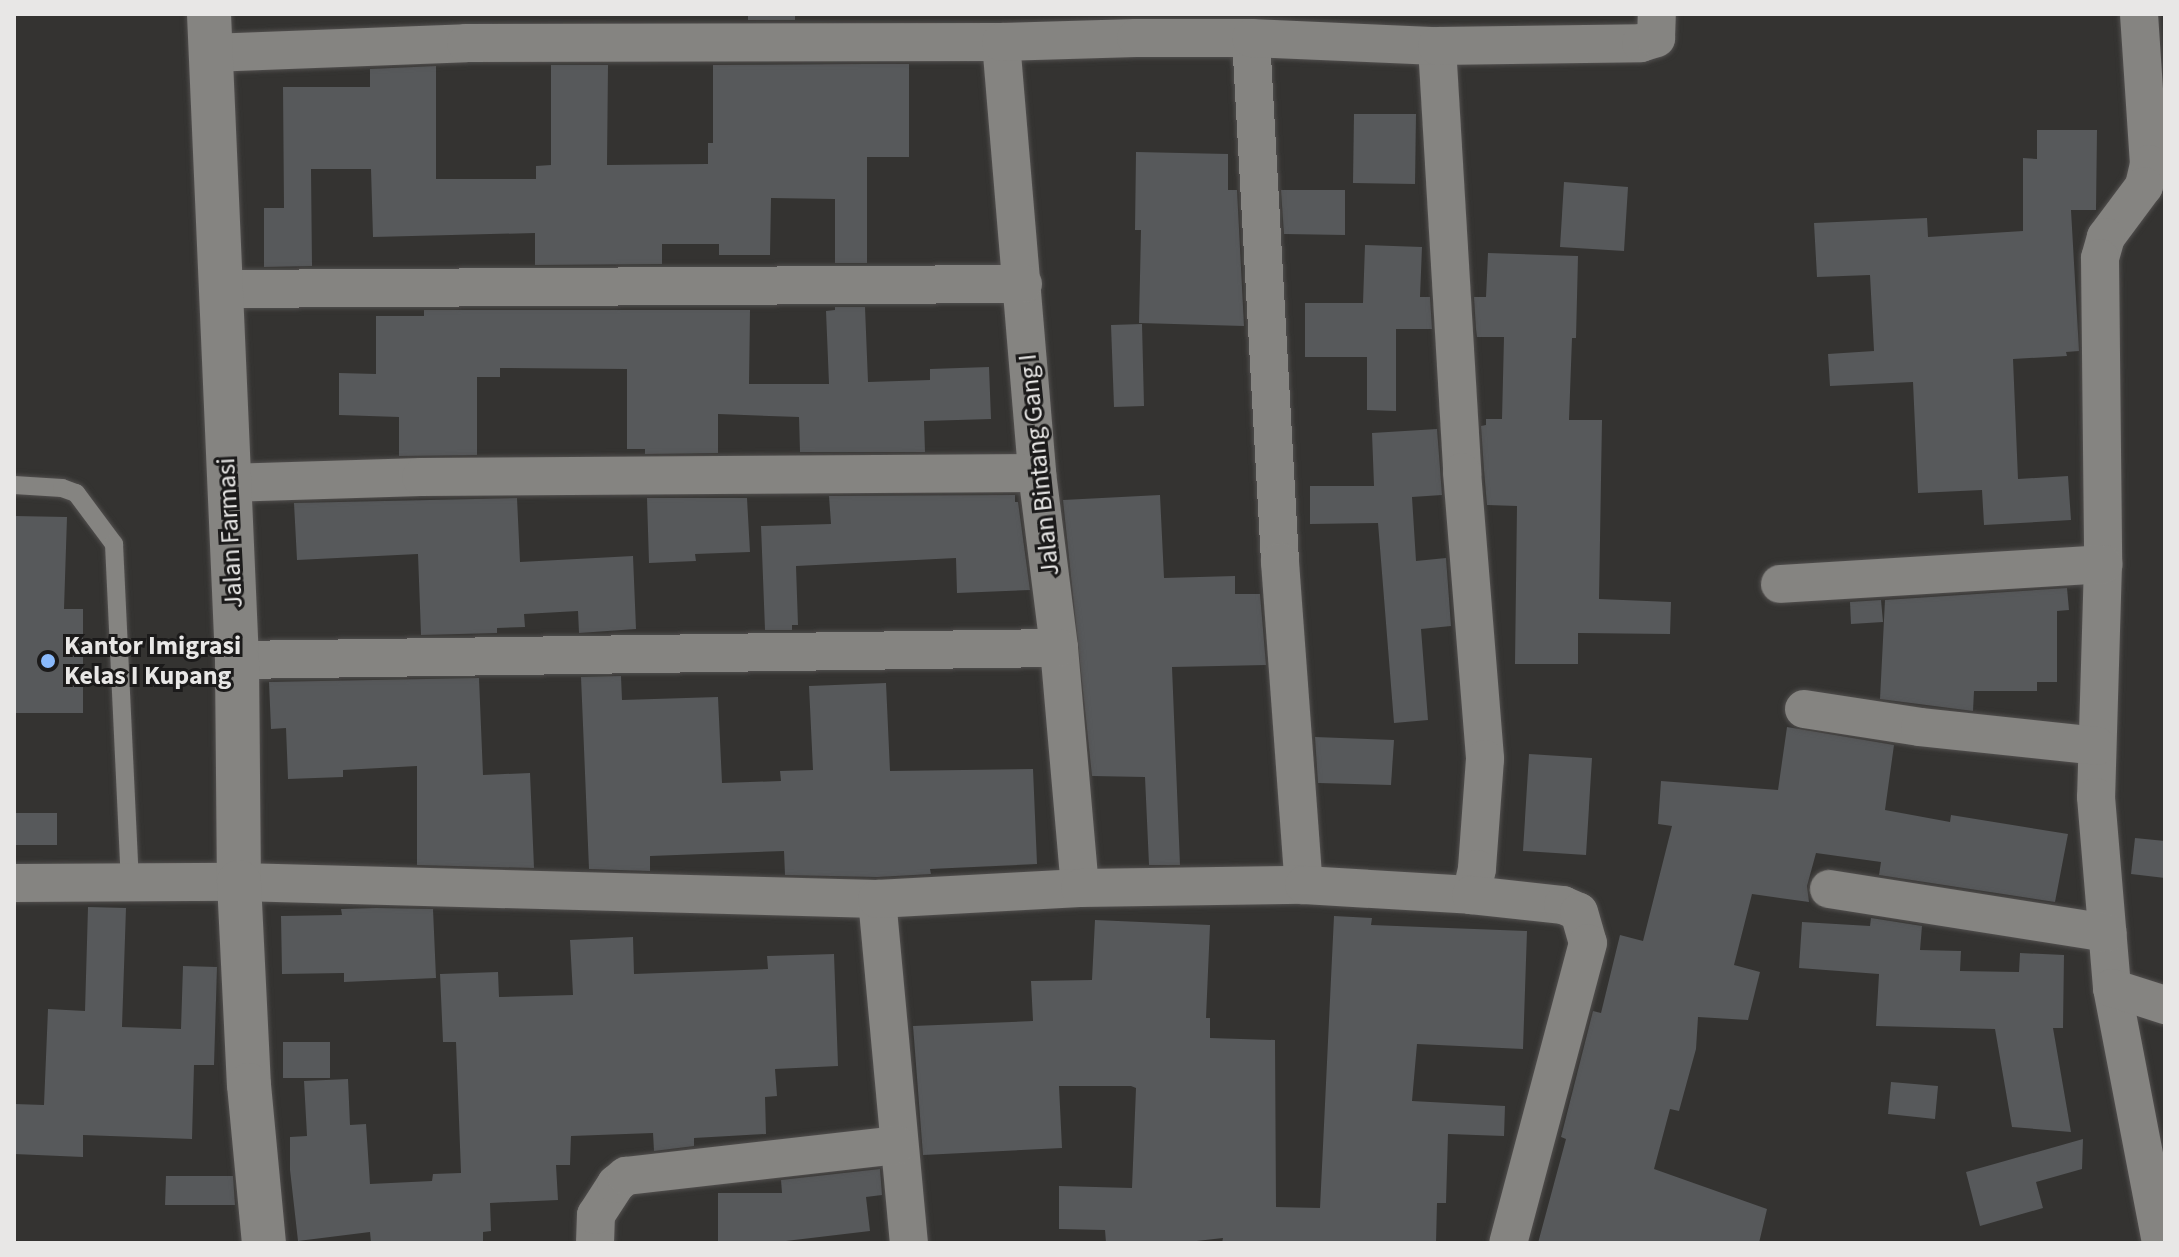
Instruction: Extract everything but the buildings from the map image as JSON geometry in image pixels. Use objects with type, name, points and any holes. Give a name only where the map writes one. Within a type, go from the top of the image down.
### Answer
[{"type":"street","points":[[209,34],[466,29],[1001,42],[1251,38],[1437,46],[1641,43],[1656,38],[1657,14]]},
{"type":"street","points":[[2139,14],[2149,164],[2144,186],[2106,237],[2100,258],[2103,564],[2096,797],[2112,988],[2161,1243]]},
{"type":"street","name":"Jalan Farmasi","points":[[209,34],[237,660],[239,882],[249,1085],[264,1243]]},
{"type":"street","points":[[1251,38],[1280,562],[1304,885]]},
{"type":"street","name":"Jalan Bintang Gang I","points":[[1001,42],[1037,473],[1059,648],[1080,888]]},
{"type":"street","points":[[1437,46],[1462,472],[1485,759],[1477,869],[1471,895]]},
{"type":"street","points":[[221,289],[1023,284]]},
{"type":"street","points":[[227,483],[421,477],[1037,473]]},
{"type":"street","points":[[1780,584],[2103,564]]},
{"type":"street","points":[[237,660],[1059,648]]},
{"type":"street","points":[[1804,709],[1920,727],[2097,746]]},
{"type":"street","points":[[14,883],[239,882],[877,899],[1080,888],[1304,885],[1471,895],[1563,905],[1579,912],[1587,934],[1570,1016],[1508,1243]]},
{"type":"street","points":[[1829,889],[2108,933]]},
{"type":"street","points":[[877,899],[897,1145],[909,1243]]},
{"type":"street","points":[[2112,988],[2165,1005]]},
{"type":"street","points":[[595,1243],[596,1215],[616,1184],[626,1176],[897,1145]]},
{"type":"lane","points":[[14,485],[62,488],[76,493],[114,544],[130,883]]},
{"type":"place","name":"Kantor Imigrasi Kelas I Kupang","points":[[48,661]]}]
